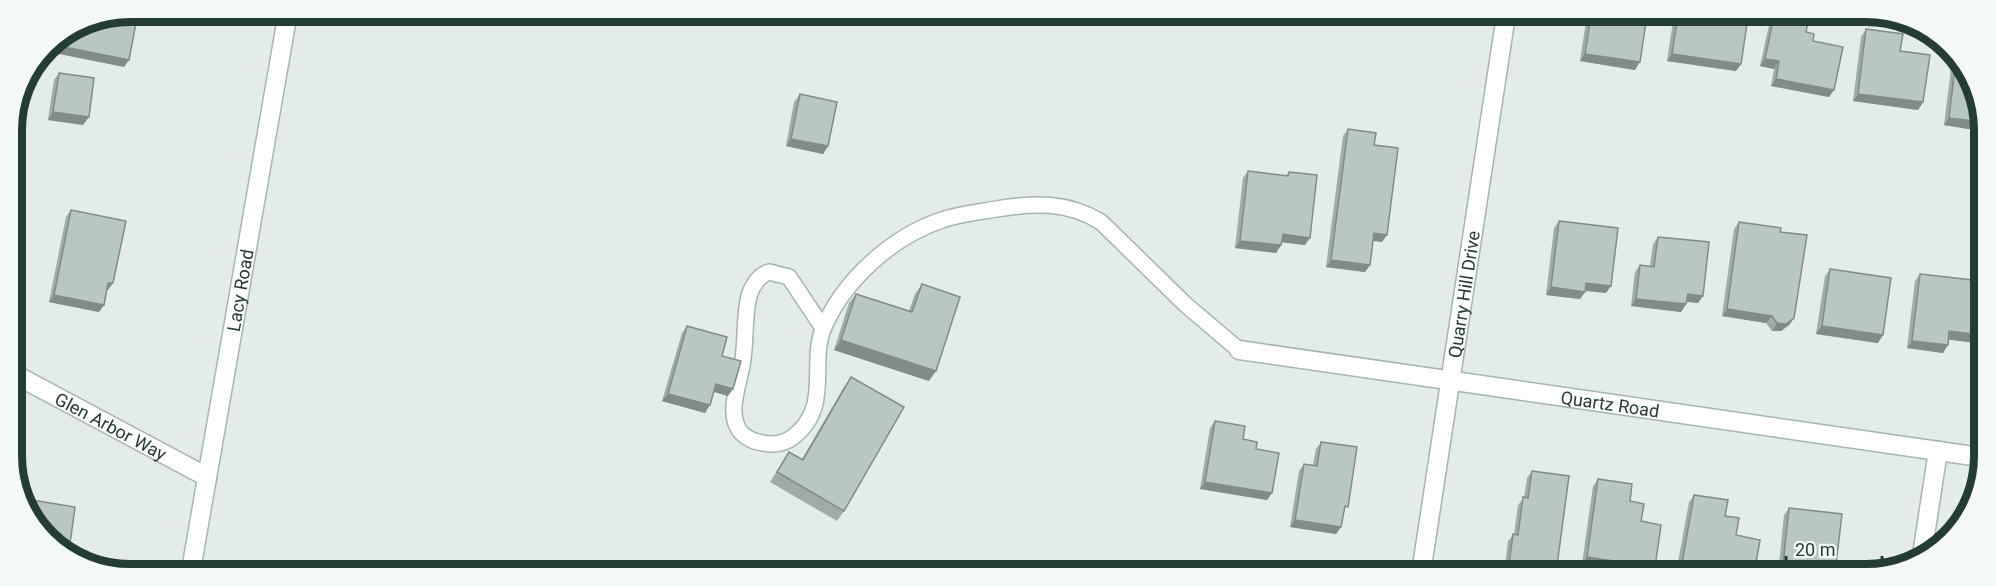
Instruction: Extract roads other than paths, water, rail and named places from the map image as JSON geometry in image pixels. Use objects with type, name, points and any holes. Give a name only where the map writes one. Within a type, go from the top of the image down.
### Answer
[{"type":"street","name":"Quarry Hill Drive","points":[[1422,563],[1505,22]]},
{"type":"street","name":"Lacy Road","points":[[192,564],[286,23]]},
{"type":"street","name":"Quartz Road","points":[[1239,350],[1974,456]]},
{"type":"street","name":"Glen Arbor Way","points":[[22,378],[207,477]]},
{"type":"street","points":[[1923,546],[1938,451]]},
{"type":"lane","points":[[823,328],[789,277],[769,272],[757,280],[750,294],[743,358],[735,402],[736,426],[748,438],[757,442],[776,444],[786,441],[802,426],[819,390],[819,341],[839,297],[850,284],[906,237],[943,219],[1027,204],[1045,204],[1086,213],[1101,222],[1186,305],[1239,350]]}]
